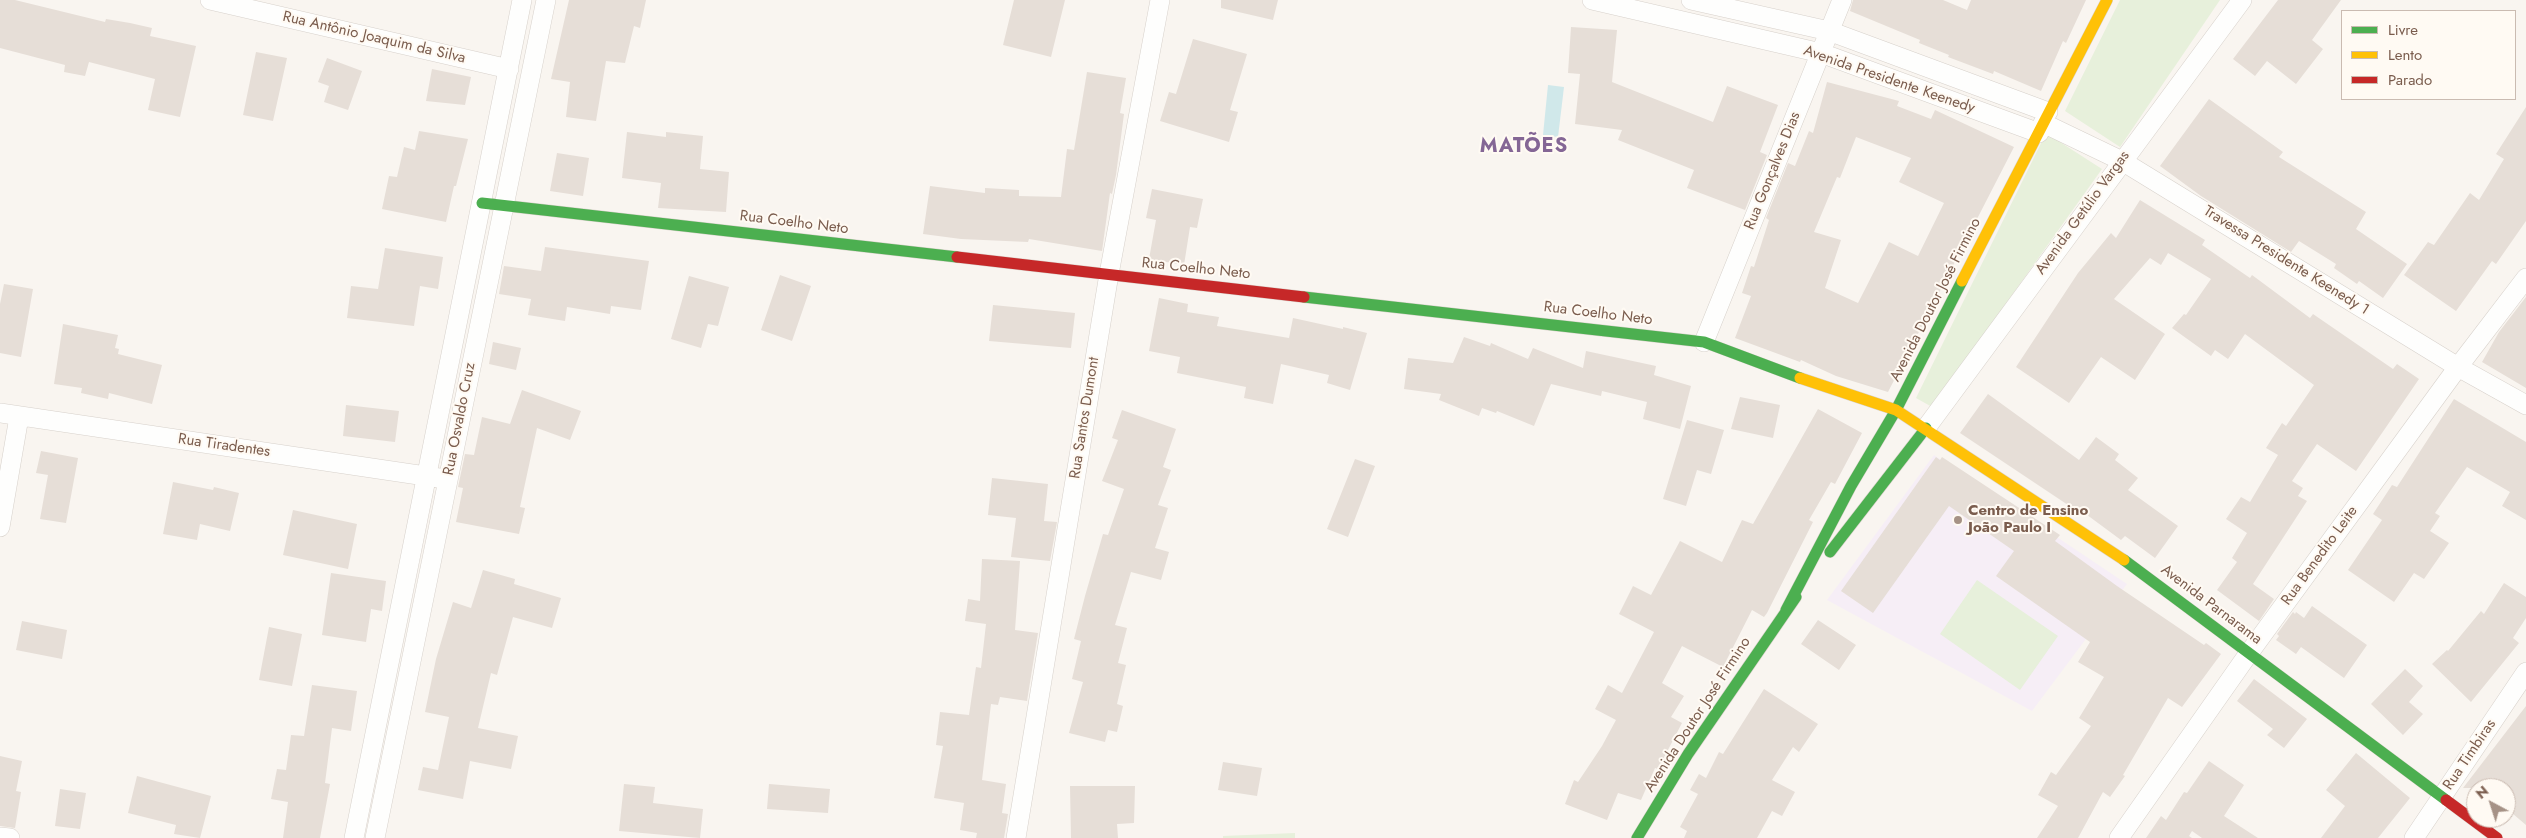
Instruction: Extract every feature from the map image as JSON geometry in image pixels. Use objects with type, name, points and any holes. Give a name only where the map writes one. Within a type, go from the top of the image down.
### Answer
[{"type":"street","name":"Rua Antônio Joaquim da Silva","points":[[210,0],[509,69]]},
{"type":"street","name":"Rua Osvaldo Cruz","points":[[354,838],[522,0]]},
{"type":"street","name":"Rua Osvaldo Cruz","points":[[375,838],[546,0]]},
{"type":"street","name":"Rua Santos Dumont","points":[[1016,838],[1109,274],[1160,0]]},
{"type":"street","name":"Avenida Presidente Keenedy","points":[[1592,0],[1821,53],[2043,123]]},
{"type":"street","name":"Avenida Presidente Keenedy","points":[[1691,0],[1829,31],[2043,123]]},
{"type":"street","name":"Rua Gonçalves Dias","points":[[1704,342],[1842,0]]},
{"type":"street","name":"Avenida Doutor José Firmino","points":[[1786,610],[1851,486],[1896,410],[2107,0]]},
{"type":"street","name":"Avenida Getúlio Vargas","points":[[1926,428],[2122,160],[2242,0]]},
{"type":"street","name":"Travessa Presidente Keenedy 1","points":[[2043,123],[2122,160],[2458,367],[2526,405]]},
{"type":"street","name":"Rua Coelho Neto","points":[[482,203],[1704,342],[1830,390],[1896,410]]},
{"type":"street","name":"Rua Benedito Leite","points":[[2120,838],[2249,653],[2458,367],[2526,278]]},
{"type":"street","name":"Avenida Parnarama","points":[[1896,410],[2144,573],[2497,838]]},
{"type":"street","name":"Rua Tiradentes","points":[[0,413],[427,475],[448,481]]},
{"type":"street","points":[[0,527],[19,417]]},
{"type":"street","name":"Avenida Doutor José Firmino","points":[[1637,838],[1688,754],[1786,610],[1926,428]]},
{"type":"street","name":"Rua Timbiras","points":[[2414,838],[2526,672]]},
{"type":"street","points":[[0,837],[10,838]]},
{"type":"shaded area","name":"Centro de Ensino João Paulo I","points":[[1934,455],[2127,584],[2032,711],[1827,600]]},
{"type":"green space","points":[[2120,0],[2220,0],[2120,147],[2065,111]]},
{"type":"green space","points":[[2046,133],[2102,169],[1932,407],[1916,398]]},
{"type":"green space","points":[[1977,580],[2058,636],[2020,690],[1940,634]]},
{"type":"green space","points":[[1295,833],[1295,838],[1223,838],[1223,836]]},
{"type":"water","points":[[1548,85],[1564,87],[1558,137],[1543,135]]},
{"type":"building","points":[[0,0],[15,0],[105,22],[106,19],[152,28],[150,36],[196,46],[180,117],[148,110],[155,79],[89,62],[85,76],[64,72],[65,65],[0,48]]},
{"type":"building","points":[[569,0],[646,0],[640,28],[634,26],[625,63],[606,61],[596,121],[566,117],[570,82],[551,79]]},
{"type":"building","points":[[1014,0],[1065,0],[1051,57],[1003,45]]},
{"type":"building","points":[[1221,0],[1278,0],[1273,20],[1221,8]]},
{"type":"building","points":[[1853,0],[1943,0],[1967,10],[1971,0],[2086,0],[2066,43],[2063,41],[2041,91],[1994,71],[1993,74],[1948,57],[1949,55],[1919,43],[1920,40],[1850,11]]},
{"type":"building","points":[[2278,0],[2341,0],[2312,40],[2323,49],[2296,84],[2267,61],[2255,76],[2233,59]]},
{"type":"building","points":[[1571,27],[1617,30],[1612,82],[1713,122],[1727,86],[1778,105],[1760,152],[1767,155],[1745,210],[1687,188],[1694,170],[1618,140],[1622,130],[1575,124],[1580,74],[1568,73]]},
{"type":"building","points":[[1193,39],[1247,54],[1230,110],[1238,112],[1229,142],[1160,121],[1169,92],[1176,94]]},
{"type":"building","points":[[256,52],[287,58],[273,121],[243,115]]},
{"type":"building","points":[[327,58],[362,71],[348,110],[324,102],[329,86],[318,82]]},
{"type":"building","points":[[432,69],[471,77],[465,105],[426,101]]},
{"type":"building","points":[[1087,72],[1126,78],[1120,113],[1124,114],[1116,175],[1112,194],[1110,193],[1102,251],[1029,239],[1028,242],[961,239],[923,234],[930,186],[985,193],[985,188],[1019,190],[1019,196],[1061,197],[1067,149],[1074,150]]},
{"type":"building","points":[[1827,82],[1899,101],[1897,106],[1931,119],[1935,110],[2014,147],[1888,392],[1836,376],[1801,360],[1800,362],[1735,338],[1751,296],[1742,293],[1751,266],[1754,267],[1769,220],[1766,218],[1788,163],[1795,166],[1809,131],[1813,133]],"holes":[[[1856,137],[1911,158],[1899,182],[1944,203],[1918,256],[1889,242],[1858,303],[1825,288],[1841,240],[1814,232],[1837,177],[1840,178]]]},
{"type":"building","points":[[2209,99],[2283,152],[2279,157],[2366,212],[2356,229],[2407,264],[2383,298],[2359,281],[2357,284],[2334,268],[2336,264],[2299,241],[2291,252],[2201,196],[2160,166]]},
{"type":"building","points":[[2526,107],[2526,221],[2496,264],[2492,261],[2456,311],[2404,275],[2428,242],[2434,245],[2470,193],[2479,200],[2504,159],[2496,154]]},
{"type":"building","points":[[419,131],[468,139],[446,222],[382,209],[389,176],[397,177],[404,147],[415,150]]},
{"type":"building","points":[[627,132],[666,137],[666,132],[703,136],[700,169],[729,172],[726,212],[658,208],[661,183],[622,178]]},
{"type":"building","points":[[557,153],[589,158],[583,196],[550,191]]},
{"type":"building","points":[[1152,189],[1203,199],[1197,228],[1190,227],[1184,265],[1149,259],[1156,220],[1146,218]]},
{"type":"building","points":[[2140,200],[2205,240],[2202,245],[2250,278],[2252,275],[2310,318],[2313,314],[2393,369],[2397,364],[2419,379],[2356,471],[2317,444],[2292,481],[2303,488],[2298,496],[2307,501],[2253,584],[2274,599],[2259,621],[2217,590],[2237,562],[2232,558],[2247,533],[2226,519],[2241,497],[2250,502],[2278,455],[2266,448],[2282,423],[2286,426],[2314,385],[2245,334],[2228,359],[2215,350],[2211,356],[2172,328],[2184,314],[2186,315],[2211,279],[2168,253],[2161,265],[2150,258],[2114,299],[2165,334],[2135,380],[2101,357],[2069,403],[2016,367],[2078,273],[2111,233],[2116,238]]},
{"type":"building","points":[[545,247],[649,261],[641,310],[611,306],[610,314],[567,307],[565,321],[528,315],[531,299],[499,294],[504,266],[541,271]]},
{"type":"building","points":[[385,248],[443,257],[438,289],[420,286],[414,326],[347,318],[351,286],[378,289]]},
{"type":"building","points":[[780,275],[811,286],[792,341],[761,330]]},
{"type":"building","points":[[689,276],[729,287],[718,326],[708,324],[701,348],[671,339]]},
{"type":"building","points":[[4,284],[33,289],[21,357],[0,353],[0,304]]},
{"type":"building","points":[[2526,297],[2526,388],[2482,362],[2499,332]]},
{"type":"building","points":[[1159,298],[1188,304],[1187,312],[1219,317],[1217,326],[1289,338],[1293,318],[1367,333],[1350,390],[1327,383],[1329,375],[1281,364],[1273,404],[1244,398],[1246,387],[1177,373],[1180,357],[1149,351]]},
{"type":"building","points":[[993,305],[1075,313],[1071,348],[989,341]]},
{"type":"building","points":[[63,324],[118,335],[115,348],[119,349],[118,354],[162,365],[152,404],[109,393],[108,399],[81,393],[82,388],[54,384]]},
{"type":"building","points":[[1464,337],[1490,346],[1491,343],[1528,359],[1533,348],[1583,368],[1586,351],[1656,366],[1654,375],[1691,386],[1680,429],[1643,419],[1647,402],[1602,391],[1601,396],[1551,384],[1534,426],[1497,411],[1496,413],[1482,408],[1479,416],[1439,400],[1441,394],[1404,389],[1408,358],[1453,363]]},
{"type":"building","points":[[493,342],[521,348],[516,370],[489,364]]},
{"type":"building","points":[[522,390],[581,411],[570,440],[537,428],[520,507],[525,508],[519,534],[456,522],[463,488],[458,487],[465,454],[474,455],[482,417],[510,424]]},
{"type":"building","points":[[1988,394],[2079,460],[2096,437],[2119,454],[2115,460],[2138,478],[2128,490],[2178,526],[2155,558],[2125,536],[2121,540],[2079,509],[2077,511],[1960,433]]},
{"type":"building","points":[[1740,397],[1780,405],[1773,438],[1731,429]]},
{"type":"building","points":[[2454,399],[2526,442],[2526,520],[2502,506],[2510,492],[2467,467],[2435,513],[2440,516],[2430,531],[2449,543],[2424,579],[2414,573],[2394,602],[2348,570],[2382,520],[2373,514],[2392,485],[2397,487]]},
{"type":"building","points":[[346,405],[399,411],[395,442],[343,436]]},
{"type":"building","points":[[1818,409],[1862,433],[1835,484],[1831,482],[1809,520],[1813,522],[1767,613],[1764,617],[1752,610],[1723,667],[1682,646],[1662,683],[1684,696],[1671,717],[1682,723],[1658,769],[1655,768],[1641,800],[1618,793],[1607,820],[1565,804],[1574,780],[1578,782],[1602,746],[1616,720],[1595,709],[1608,685],[1622,693],[1654,632],[1619,614],[1633,586],[1651,595],[1680,541],[1722,562],[1742,520],[1753,524]]},
{"type":"building","points":[[1122,410],[1176,429],[1163,467],[1171,470],[1158,505],[1168,508],[1155,548],[1169,552],[1161,580],[1131,572],[1115,625],[1127,628],[1118,663],[1126,665],[1117,704],[1123,706],[1117,732],[1108,730],[1105,742],[1069,733],[1083,682],[1072,679],[1081,641],[1074,639],[1103,534],[1108,535],[1124,489],[1102,481],[1118,440],[1112,438]]},
{"type":"building","points":[[1687,420],[1724,430],[1711,474],[1697,470],[1686,506],[1663,499]]},
{"type":"building","points":[[41,451],[78,458],[66,523],[40,519],[48,475],[36,473]]},
{"type":"building","points":[[1936,457],[1940,460],[1942,457],[2060,535],[2055,541],[2117,586],[2204,645],[2206,643],[2221,654],[2182,707],[2168,698],[2123,775],[2125,776],[2110,797],[2103,792],[2078,838],[2037,838],[2058,806],[2038,795],[2051,772],[2056,775],[2091,726],[2079,718],[2104,677],[2078,662],[2090,642],[1996,576],[2014,551],[1949,506],[1873,613],[1841,591]]},
{"type":"building","points":[[1355,459],[1375,466],[1348,537],[1327,529]]},
{"type":"building","points":[[992,478],[1048,484],[1044,521],[1057,522],[1050,561],[1011,557],[1016,518],[988,515]]},
{"type":"building","points":[[173,482],[213,490],[214,487],[239,493],[230,531],[200,524],[197,540],[163,534]]},
{"type":"building","points":[[293,510],[357,524],[348,569],[283,555]]},
{"type":"building","points":[[982,559],[1020,561],[1015,630],[1038,633],[1027,701],[1000,697],[998,705],[991,704],[982,780],[1006,784],[1002,813],[1008,814],[1004,838],[976,838],[977,833],[960,830],[964,803],[934,798],[943,746],[936,745],[940,712],[969,715],[976,667],[981,668],[986,624],[965,621],[968,599],[980,601]]},
{"type":"building","points":[[483,570],[515,579],[514,584],[561,598],[552,628],[513,617],[497,675],[491,673],[478,728],[518,736],[511,769],[470,761],[463,799],[418,790],[423,767],[438,770],[449,717],[425,712],[436,659],[453,602],[471,608]]},
{"type":"building","points":[[331,573],[386,581],[382,611],[371,609],[366,642],[322,635]]},
{"type":"building","points":[[2504,583],[2526,597],[2526,618],[2513,638],[2519,643],[2471,702],[2432,664],[2448,651],[2481,611],[2484,614]]},
{"type":"building","points":[[2312,606],[2367,645],[2344,678],[2301,647],[2296,654],[2276,640],[2279,636],[2277,634],[2293,612],[2304,618]]},
{"type":"building","points":[[1818,620],[1856,645],[1839,670],[1801,644]]},
{"type":"building","points":[[22,621],[67,630],[62,659],[16,650]]},
{"type":"building","points":[[269,627],[302,634],[292,686],[259,680]]},
{"type":"building","points":[[2405,669],[2423,686],[2409,702],[2423,714],[2403,735],[2371,704]]},
{"type":"building","points":[[2254,679],[2307,719],[2284,748],[2267,735],[2273,729],[2237,701]]},
{"type":"building","points":[[312,685],[357,691],[351,731],[332,728],[325,783],[330,784],[320,838],[283,838],[288,802],[271,799],[277,769],[286,770],[291,735],[304,736]]},
{"type":"building","points":[[1764,689],[1818,724],[1799,752],[1793,747],[1772,780],[1795,792],[1782,816],[1772,811],[1757,838],[1684,838],[1687,831],[1680,827],[1698,794],[1690,790],[1699,774],[1706,778],[1719,752],[1723,754]]},
{"type":"building","points":[[2526,706],[2526,825],[2516,816],[2516,778],[2471,778]]},
{"type":"building","points":[[2356,753],[2410,798],[2378,838],[2321,838],[2345,806],[2326,790]]},
{"type":"building","points":[[0,756],[22,761],[16,791],[21,792],[15,828],[0,826]]},
{"type":"building","points":[[2209,761],[2244,785],[2224,816],[2258,838],[2202,838],[2192,831],[2189,836],[2192,838],[2146,838],[2161,816],[2166,820],[2184,792],[2187,793]]},
{"type":"building","points":[[1223,762],[1262,768],[1257,796],[1218,790]]},
{"type":"building","points":[[137,776],[211,796],[200,838],[174,834],[176,825],[128,813]]},
{"type":"building","points":[[624,784],[655,787],[653,803],[703,809],[700,838],[619,831]]},
{"type":"building","points":[[769,784],[830,789],[828,813],[767,809]]},
{"type":"building","points":[[1070,786],[1135,786],[1134,823],[1117,824],[1118,838],[1071,838]]},
{"type":"building","points":[[60,789],[86,793],[80,829],[55,826]]},
{"type":"traffic: fast","points":[[482,203],[957,257]]},
{"type":"traffic: fast","points":[[1786,610],[1851,486],[1896,410],[1962,281]]},
{"type":"traffic: fast","points":[[1304,297],[1704,342],[1800,378]]},
{"type":"traffic: fast","points":[[1830,552],[1926,428]]},
{"type":"traffic: fast","points":[[2124,560],[2446,800]]},
{"type":"traffic: fast","points":[[1637,838],[1688,754],[1796,597]]},
{"type":"traffic: slow","points":[[1962,281],[2107,0]]},
{"type":"traffic: slow","points":[[1800,378],[1896,410],[2124,560]]},
{"type":"traffic: jam","points":[[957,257],[1304,297]]},
{"type":"traffic: jam","points":[[2446,800],[2497,838]]},
{"type":"place","name":"Centro de Ensino João Paulo I","points":[[1958,520]]},
{"type":"district","name":"MATÕES","points":[[1524,147]]}]
